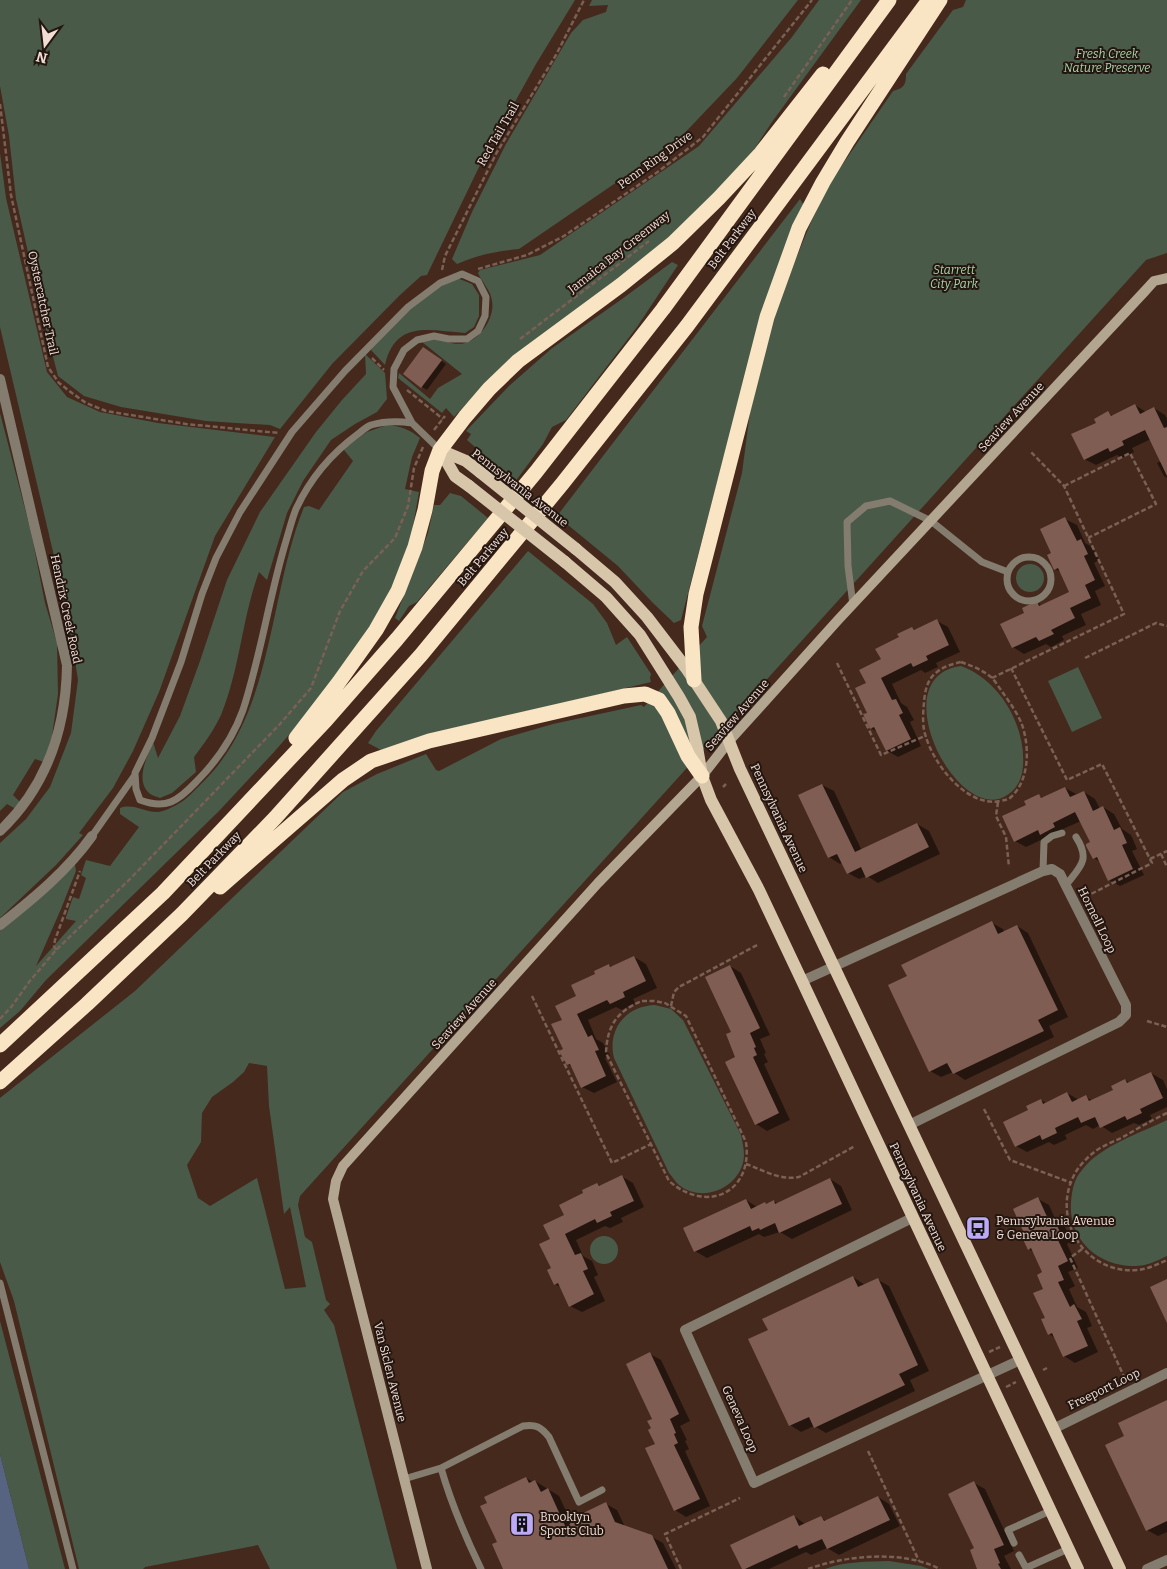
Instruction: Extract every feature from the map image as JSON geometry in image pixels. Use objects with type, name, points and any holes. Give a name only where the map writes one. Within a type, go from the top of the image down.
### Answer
[{"type":"highway","points":[[67,984],[301,733],[376,630],[398,591],[415,547],[425,510],[432,471],[440,450],[465,417],[489,389],[518,361],[621,285],[673,243],[720,198],[761,153],[881,0]]},
{"type":"highway","name":"Belt Parkway","points":[[0,1045],[163,893],[326,720],[397,639],[536,472],[663,309],[889,0]]},
{"type":"highway","name":"Belt Parkway","points":[[0,1082],[87,1004],[182,914],[275,818],[421,655],[562,484],[681,333],[929,0]]},
{"type":"highway","points":[[694,680],[691,627],[696,594],[767,318],[782,271],[799,228],[823,182],[940,0]]},
{"type":"highway","points":[[87,1004],[343,780],[371,761],[429,741],[624,696],[645,694],[659,700],[668,712],[688,756],[702,776]]},
{"type":"main road","name":"Pennsylvania Avenue","points":[[440,450],[466,461],[615,582],[647,617],[694,680],[721,721],[740,769],[1120,1569]]},
{"type":"main road","name":"Pennsylvania Avenue","points":[[440,450],[455,476],[565,562],[606,597],[640,635],[679,697],[690,717],[698,747],[702,776],[711,800],[759,890],[1078,1569]]},
{"type":"street","name":"Seaview Avenue","points":[[336,1180],[343,1166],[593,889],[702,776],[730,740],[853,605],[1154,281],[1167,278]]},
{"type":"street","name":"Hendrix Creek Road","points":[[0,379],[67,665],[62,720],[49,760],[34,793],[17,815],[0,831]]},
{"type":"street","points":[[0,925],[47,887],[82,850],[92,836]]},
{"type":"street","name":"Hornell Loop","points":[[909,1125],[1119,1022],[1126,1016],[1126,1006],[1066,884],[1060,874],[1052,868],[1042,871]]},
{"type":"street","points":[[802,981],[1042,871]]},
{"type":"street","name":"Van Siclen Avenue","points":[[336,1180],[333,1199],[427,1569]]},
{"type":"street","name":"Geneva Loop","points":[[912,1218],[685,1330],[754,1483],[1020,1360]]},
{"type":"street","name":"Freeport Loop","points":[[1053,1429],[1167,1373]]},
{"type":"street","points":[[1147,1569],[1167,1560]]},
{"type":"lane","points":[[92,836],[136,773],[152,738],[181,662],[202,594],[216,558],[240,512],[290,434],[344,371],[408,307],[440,283],[462,274],[478,281],[486,297],[485,316],[478,331],[467,339],[449,339],[434,336],[417,340],[404,350],[394,369],[393,388],[412,423],[440,450]]},
{"type":"lane","points":[[136,773],[136,789],[140,800],[152,805],[170,804],[187,792],[212,766],[229,742],[242,711],[281,557],[296,508],[319,471],[341,446],[369,426],[393,421],[412,423]]},
{"type":"lane","points":[[853,605],[848,566],[847,522],[866,506],[890,501],[931,521],[982,562],[1008,572]]},
{"type":"lane","points":[[1022,557],[1036,557],[1042,560],[1051,572],[1050,586],[1047,593],[1034,601],[1018,599],[1008,587],[1006,580],[1008,572],[1016,561],[1022,557]]},
{"type":"lane","points":[[1042,871],[1044,842],[1052,836],[1062,833]]},
{"type":"lane","points":[[1066,884],[1079,868],[1084,858],[1083,848],[1076,838]]},
{"type":"lane","points":[[0,1283],[73,1569]]},
{"type":"lane","points":[[404,1479],[441,1468],[523,1426],[533,1425],[542,1428],[549,1437],[579,1502],[602,1490]]},
{"type":"lane","points":[[441,1468],[449,1495],[481,1569]]},
{"type":"lane","points":[[1014,1543],[1008,1530],[1050,1511]]},
{"type":"lane","points":[[1020,1555],[1026,1568],[1068,1548]]},
{"type":"path","name":"Red Tail Trail","points":[[440,283],[445,256],[497,152],[556,55],[584,0]]},
{"type":"path","name":"Penn Ring Drive","points":[[462,274],[527,255],[564,236],[659,171],[703,137],[724,108],[778,45],[812,0]]},
{"type":"path","points":[[783,98],[852,0]]},
{"type":"path","name":"Oystercatcher Trail","points":[[0,104],[13,204],[48,367],[59,383],[86,403],[106,411],[186,424],[290,434]]},
{"type":"path","name":"Jamaica Bay Greenway","points":[[518,342],[655,237]]},
{"type":"path","points":[[370,356],[386,371]]},
{"type":"path","points":[[426,406],[443,419]]},
{"type":"path","points":[[434,430],[448,414]]},
{"type":"path","points":[[992,678],[1124,614],[1064,486],[1032,452]]},
{"type":"path","points":[[1064,486],[1130,453],[1156,504],[1088,538]]},
{"type":"path","points":[[1085,658],[1156,623],[1167,626]]},
{"type":"path","points":[[961,662],[975,667],[992,678],[1011,704],[1021,723],[1027,751],[1023,779],[1018,790],[1009,799],[993,803],[975,798],[958,787],[938,762],[925,736],[924,699],[927,685],[935,673],[944,667],[961,662]]},
{"type":"path","points":[[837,663],[881,756],[925,736]]},
{"type":"path","points":[[1011,668],[1067,780],[1102,764],[1152,864],[1091,894]]},
{"type":"path","points":[[723,787],[726,784]]},
{"type":"path","points":[[998,802],[996,816],[1006,837],[1009,867]]},
{"type":"path","points":[[56,950],[54,946],[55,940],[81,868],[82,850]]},
{"type":"path","points":[[1150,860],[1167,851]]},
{"type":"path","points":[[1161,854],[1167,867]]},
{"type":"path","points":[[671,1006],[674,992],[679,987],[760,944]]},
{"type":"path","points":[[532,996],[612,1163],[651,1144]]},
{"type":"path","points":[[654,1000],[671,1006],[686,1016],[746,1142],[748,1157],[741,1179],[723,1195],[704,1198],[676,1187],[669,1181],[606,1052],[606,1041],[610,1028],[618,1016],[629,1006],[642,1001],[654,1000]]},
{"type":"path","points":[[1147,1022],[1167,1028]]},
{"type":"path","points":[[984,1109],[1010,1160],[1072,1183]]},
{"type":"path","points":[[1167,1113],[1094,1152],[1076,1171],[1066,1200],[1074,1235],[1082,1249],[1098,1261],[1120,1270],[1138,1270],[1152,1267],[1167,1260]]},
{"type":"path","points":[[746,1164],[783,1177],[799,1177],[855,1146]]},
{"type":"path","points":[[1082,1249],[1070,1258],[1130,1390]]},
{"type":"path","points":[[989,1352],[1002,1346]]},
{"type":"path","points":[[1006,1387],[1018,1381]]},
{"type":"path","points":[[868,1451],[919,1561]]},
{"type":"path","points":[[681,1569],[665,1534],[740,1498]]},
{"type":"path","points":[[808,1569],[837,1561],[882,1556],[926,1562],[940,1569]]},
{"type":"green space","points":[[0,0],[575,0],[536,64],[480,165],[427,275],[421,276],[400,295],[332,364],[280,429],[270,425],[206,421],[121,407],[84,396],[58,376],[16,199],[9,136],[0,86]]},
{"type":"green space","points":[[592,0],[798,0],[737,78],[677,141],[519,249],[487,254],[457,264],[452,259],[472,212],[506,144],[571,33],[583,20],[606,12],[608,5],[589,6]]},
{"type":"green space","points":[[819,0],[861,0],[772,122],[740,171],[699,213],[631,269],[499,369],[454,417],[446,408],[442,413],[398,378],[399,373],[430,399],[438,388],[462,374],[422,342],[434,339],[453,343],[465,343],[476,337],[486,326],[491,314],[492,301],[490,293],[478,273],[480,270],[540,255],[699,146],[792,37]]},
{"type":"green space","points":[[966,0],[1167,0],[1167,253],[1146,260],[300,1196],[298,1205],[305,1237],[312,1242],[326,1300],[330,1304],[324,1310],[334,1325],[397,1569],[270,1569],[258,1545],[145,1567],[143,1569],[79,1569],[14,1301],[0,1262],[0,1098],[135,991],[343,792],[377,774],[426,754],[436,770],[439,771],[501,739],[553,724],[641,705],[644,707],[707,637],[702,626],[742,473],[750,412],[768,334],[790,273],[811,222],[831,181],[893,91],[904,86],[906,74],[953,10],[963,7]],"holes":[[[249,1063],[267,1066],[269,1106],[284,1214],[290,1207],[306,1287],[285,1289],[257,1178],[210,1206],[198,1198],[187,1165],[201,1142],[202,1113],[212,1097],[244,1072]]]},
{"type":"green space","points":[[0,153],[6,198],[47,372],[67,397],[100,412],[158,423],[275,437],[215,536],[159,692],[133,751],[113,788],[79,833],[83,835],[56,865],[0,918],[0,843],[26,819],[50,787],[71,733],[78,680],[67,611],[0,327]]},
{"type":"green space","points":[[800,199],[805,207],[784,248],[761,315],[681,620],[674,623],[618,566],[557,516]]},
{"type":"green space","points":[[672,262],[678,265],[637,327],[566,420],[552,427],[543,444],[515,482],[467,440],[471,434],[466,431],[509,386],[551,349]]},
{"type":"green space","points":[[457,278],[472,284],[479,295],[479,316],[474,327],[465,333],[427,330],[406,334],[397,340],[390,350],[385,365],[371,350],[379,339],[409,309]]},
{"type":"green space","points":[[365,354],[385,373],[387,399],[377,412],[331,440],[303,481],[287,513],[267,580],[259,572],[253,589],[233,680],[221,715],[194,757],[196,772],[172,793],[160,798],[153,795],[145,788],[143,782],[145,761],[153,742],[158,758],[180,716],[227,580],[260,512],[316,432],[366,374]]},
{"type":"green space","points":[[0,413],[31,532],[45,603],[57,643],[58,694],[52,736],[44,762],[35,759],[13,795],[20,802],[14,808],[7,804],[0,811]]},
{"type":"green space","points":[[387,425],[404,428],[420,438],[412,457],[405,489],[419,492],[412,532],[399,579],[367,635],[328,690],[219,811],[46,980],[20,1011],[0,1028],[0,929],[71,864],[75,865],[76,871],[36,966],[76,921],[66,919],[66,917],[73,897],[79,899],[86,878],[81,875],[86,860],[110,866],[139,827],[120,814],[120,808],[134,807],[157,812],[173,807],[193,792],[225,756],[243,724],[256,690],[292,542],[304,507],[309,506],[319,510],[353,461],[344,450],[346,447],[367,432]]},
{"type":"green space","points":[[450,493],[461,496],[488,518],[417,602],[409,606],[399,621],[395,618],[428,533],[434,505],[440,505]]},
{"type":"green space","points":[[528,551],[593,604],[607,623],[616,645],[627,637],[651,674],[651,682],[434,734],[381,750],[368,743],[376,731]]},
{"type":"green space","points":[[1030,564],[1040,568],[1044,578],[1040,588],[1030,592],[1020,588],[1016,578],[1020,568]]},
{"type":"green space","points":[[961,666],[988,682],[999,693],[1015,720],[1020,735],[1023,751],[1021,776],[1015,788],[1004,797],[985,799],[965,788],[948,769],[934,744],[927,718],[928,694],[938,675]]},
{"type":"green space","points":[[1078,667],[1102,718],[1072,732],[1048,681]]},
{"type":"green space","points":[[655,1005],[671,1009],[683,1020],[741,1135],[744,1154],[738,1175],[724,1187],[715,1191],[696,1193],[687,1190],[678,1184],[669,1173],[614,1058],[613,1038],[621,1021],[635,1010]]},
{"type":"green space","points":[[1167,1120],[1167,1256],[1139,1266],[1109,1262],[1088,1248],[1080,1239],[1075,1228],[1071,1215],[1071,1202],[1075,1181],[1079,1173],[1099,1154],[1121,1141]]},
{"type":"green space","points":[[604,1236],[614,1240],[618,1250],[614,1260],[604,1264],[594,1260],[590,1250],[594,1240]]},
{"type":"green space","points":[[0,1321],[65,1569],[29,1569],[0,1454]]},
{"type":"green space","points":[[889,1561],[929,1569],[825,1569],[848,1563]]},
{"type":"water","points":[[0,1454],[29,1569],[0,1569]]},
{"type":"building","points":[[423,347],[442,360],[421,388],[403,374]]},
{"type":"building","points":[[1135,404],[1140,414],[1154,407],[1164,428],[1167,427],[1167,476],[1145,430],[1122,441],[1124,445],[1110,452],[1108,448],[1084,460],[1071,434],[1096,423],[1094,419],[1108,411],[1111,416]]},
{"type":"building","points":[[1065,517],[1077,541],[1081,539],[1088,554],[1084,556],[1095,580],[1085,585],[1091,598],[1070,608],[1075,618],[1051,630],[1054,634],[1039,641],[1036,637],[1012,648],[1000,624],[1024,613],[1022,608],[1037,601],[1039,606],[1069,592],[1058,568],[1054,570],[1047,555],[1051,553],[1040,529]]},
{"type":"building","points":[[937,619],[949,645],[926,656],[928,660],[913,667],[911,663],[881,678],[892,700],[896,699],[903,713],[899,715],[911,739],[886,751],[874,727],[870,729],[863,714],[867,713],[855,688],[866,683],[859,670],[881,659],[875,649],[899,637],[897,634],[912,627],[914,630]]},
{"type":"building","points":[[822,784],[855,852],[917,823],[929,847],[866,878],[861,867],[847,874],[837,854],[828,858],[798,795]]},
{"type":"building","points":[[1065,787],[1070,797],[1084,791],[1093,811],[1103,806],[1114,830],[1120,827],[1127,843],[1122,845],[1133,869],[1108,881],[1097,857],[1093,859],[1086,846],[1090,842],[1075,812],[1053,823],[1055,827],[1040,835],[1038,830],[1014,842],[1002,816],[1026,805],[1024,801],[1039,794],[1041,798]]},
{"type":"building","points":[[992,921],[998,934],[1017,925],[1058,1010],[1038,1020],[1044,1031],[953,1074],[947,1063],[929,1072],[888,985],[907,976],[901,965]]},
{"type":"building","points":[[634,956],[646,981],[623,992],[625,997],[610,1004],[607,1000],[577,1014],[588,1037],[592,1035],[599,1050],[595,1051],[606,1076],[581,1088],[570,1064],[567,1065],[559,1051],[563,1049],[551,1024],[562,1020],[555,1006],[576,996],[571,985],[595,974],[594,971],[609,964],[610,967]]},
{"type":"building","points":[[730,965],[760,1028],[750,1033],[757,1055],[753,1057],[779,1113],[755,1125],[725,1062],[735,1057],[726,1034],[731,1032],[705,977]]},
{"type":"building","points":[[1151,1072],[1163,1098],[1140,1109],[1142,1113],[1127,1120],[1125,1116],[1100,1128],[1095,1117],[1081,1123],[1078,1117],[1055,1128],[1057,1133],[1042,1140],[1040,1135],[1015,1147],[1003,1122],[1028,1110],[1026,1106],[1041,1099],[1043,1104],[1067,1092],[1072,1102],[1086,1095],[1089,1101],[1113,1090],[1111,1086],[1125,1079],[1127,1083]]},
{"type":"building","points":[[622,1175],[634,1201],[610,1212],[612,1216],[597,1223],[595,1219],[565,1234],[575,1255],[581,1253],[588,1269],[583,1271],[594,1294],[569,1307],[558,1283],[554,1285],[547,1270],[551,1268],[539,1244],[550,1239],[543,1225],[564,1215],[559,1205],[583,1193],[582,1190],[597,1183],[599,1186]]},
{"type":"building","points":[[830,1178],[842,1204],[779,1233],[775,1223],[760,1230],[759,1228],[752,1231],[750,1226],[694,1252],[683,1228],[746,1199],[751,1209],[774,1200],[775,1204]]},
{"type":"building","points":[[1038,1197],[1049,1221],[1053,1219],[1062,1235],[1057,1238],[1068,1261],[1058,1266],[1064,1280],[1058,1282],[1070,1307],[1074,1304],[1082,1319],[1077,1321],[1088,1346],[1063,1357],[1052,1333],[1048,1335],[1041,1319],[1045,1318],[1033,1293],[1043,1289],[1037,1275],[1042,1272],[1031,1248],[1028,1250],[1021,1235],[1024,1233],[1013,1209]]},
{"type":"building","points":[[853,1276],[858,1287],[878,1278],[918,1365],[899,1374],[905,1385],[814,1428],[809,1417],[789,1426],[748,1339],[768,1330],[762,1319]]},
{"type":"building","points":[[1167,1279],[1167,1323],[1150,1287]]},
{"type":"building","points":[[650,1352],[679,1414],[670,1419],[678,1443],[674,1445],[700,1499],[674,1511],[645,1448],[655,1444],[648,1430],[651,1428],[647,1421],[652,1419],[626,1364]]},
{"type":"building","points":[[1167,1400],[1167,1521],[1146,1531],[1105,1445],[1124,1436],[1118,1423]]},
{"type":"building","name":"Brooklyn Sports Club","points":[[526,1477],[529,1483],[535,1480],[541,1492],[548,1488],[566,1528],[577,1516],[606,1502],[615,1522],[652,1535],[668,1569],[503,1569],[492,1544],[497,1542],[480,1506],[487,1503],[484,1497]]},
{"type":"building","points":[[974,1481],[1004,1545],[994,1549],[1001,1569],[977,1569],[970,1550],[974,1548],[948,1494]]},
{"type":"building","points":[[878,1496],[890,1520],[827,1549],[822,1539],[799,1549],[797,1545],[742,1569],[730,1545],[794,1515],[799,1526],[821,1516],[824,1521]]},
{"type":"place","name":"Pennsylvania Avenue & Geneva Loop","points":[[978,1228]]},
{"type":"place","name":"Brooklyn Sports Club","points":[[522,1524]]},
{"type":"park label","name":"Fresh Creek Nature Preserve","points":[[1107,61]]},
{"type":"park label","name":"Starrett City Park","points":[[954,277]]}]
